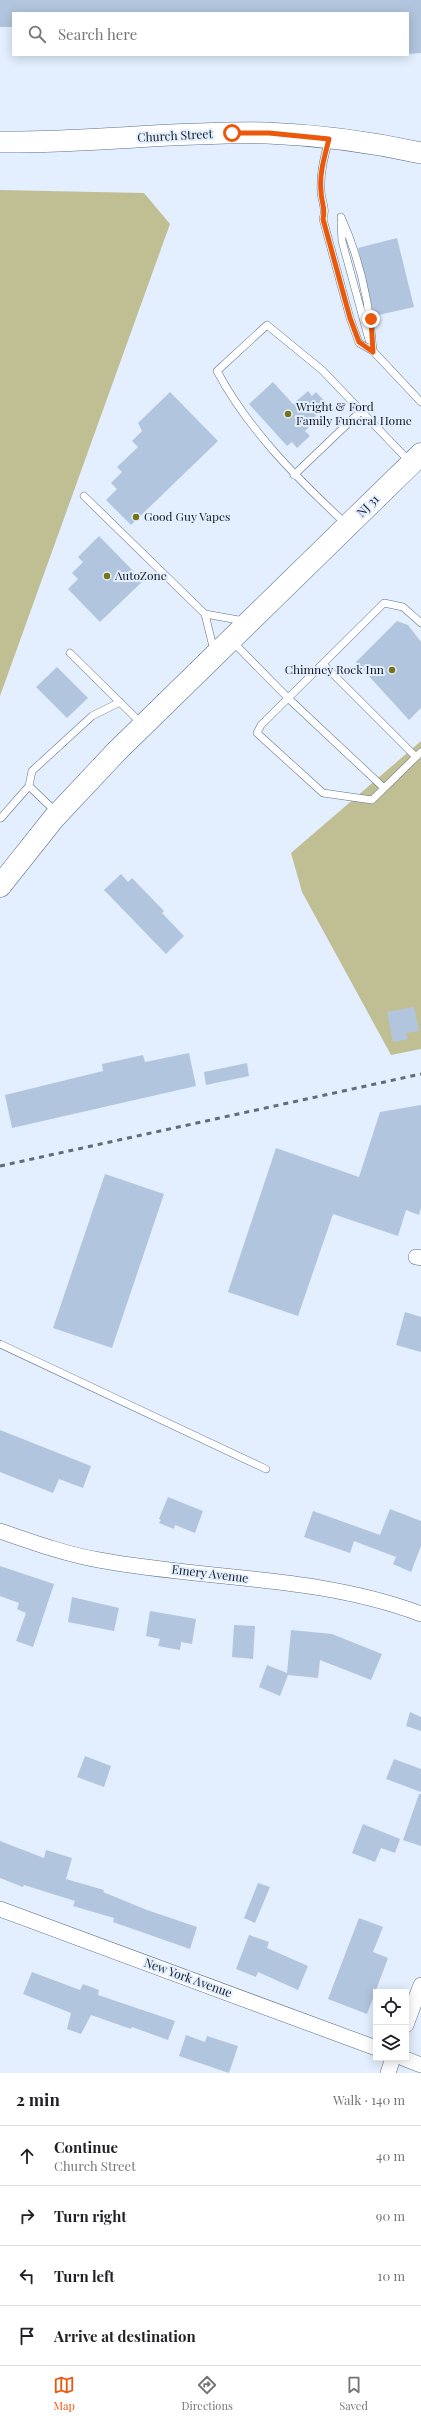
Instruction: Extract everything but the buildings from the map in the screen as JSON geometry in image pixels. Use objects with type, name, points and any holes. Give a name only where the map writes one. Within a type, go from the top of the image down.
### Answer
[{"type":"highway","name":"NJ 31","points":[[0,886],[58,814],[143,725],[416,458]]},
{"type":"street","name":"Church Street","points":[[0,142],[72,142],[232,133],[269,133],[377,144],[421,153]]},
{"type":"street","name":"Emery Avenue","points":[[0,1530],[48,1548],[98,1560],[339,1590],[385,1602],[421,1614]]},
{"type":"street","name":"New York Avenue","points":[[0,1909],[373,2047]]},
{"type":"street","points":[[409,2017],[421,1985]]},
{"type":"street","points":[[409,2060],[421,2065]]},
{"type":"street","points":[[388,2073],[392,2061]]},
{"type":"lane","points":[[329,139],[323,162],[320,191],[326,211],[323,219],[350,318],[359,342],[373,352],[421,402]]},
{"type":"lane","points":[[341,217],[342,240],[373,352]]},
{"type":"lane","points":[[348,526],[294,475],[240,411],[217,371],[267,325],[322,370],[361,411],[416,458]]},
{"type":"lane","points":[[294,475],[361,411]]},
{"type":"lane","points":[[84,496],[205,614],[215,655]]},
{"type":"lane","points":[[323,664],[418,754],[372,800],[323,793],[258,733],[261,725],[289,699],[323,664],[384,603],[403,607],[421,623]]},
{"type":"lane","points":[[205,614],[248,622]]},
{"type":"lane","points":[[231,639],[289,699],[384,788]]},
{"type":"lane","points":[[70,653],[143,725]]},
{"type":"lane","points":[[1,818],[29,786],[32,771],[47,756],[92,716],[120,702]]},
{"type":"lane","points":[[29,786],[58,814]]},
{"type":"lane","points":[[0,1344],[266,1469]]},
{"type":"green space","points":[[0,190],[144,193],[170,224],[0,696]]},
{"type":"green space","points":[[421,741],[421,1049],[391,1055],[302,892],[291,853]]},
{"type":"railway","points":[[0,1166],[421,1074]]},
{"type":"place","name":"Wright & Ford Family Funeral Home","points":[[288,414]]},
{"type":"place","name":"Good Guy Vapes","points":[[136,517]]},
{"type":"place","name":"AutoZone","points":[[107,576]]},
{"type":"place","name":"Chimney Rock Inn","points":[[392,670]]},
{"type":"route","points":[[232,133],[269,133],[329,139],[323,162],[320,191],[326,211],[323,219],[339,272],[350,318],[359,342],[373,352],[371,319]]}]
